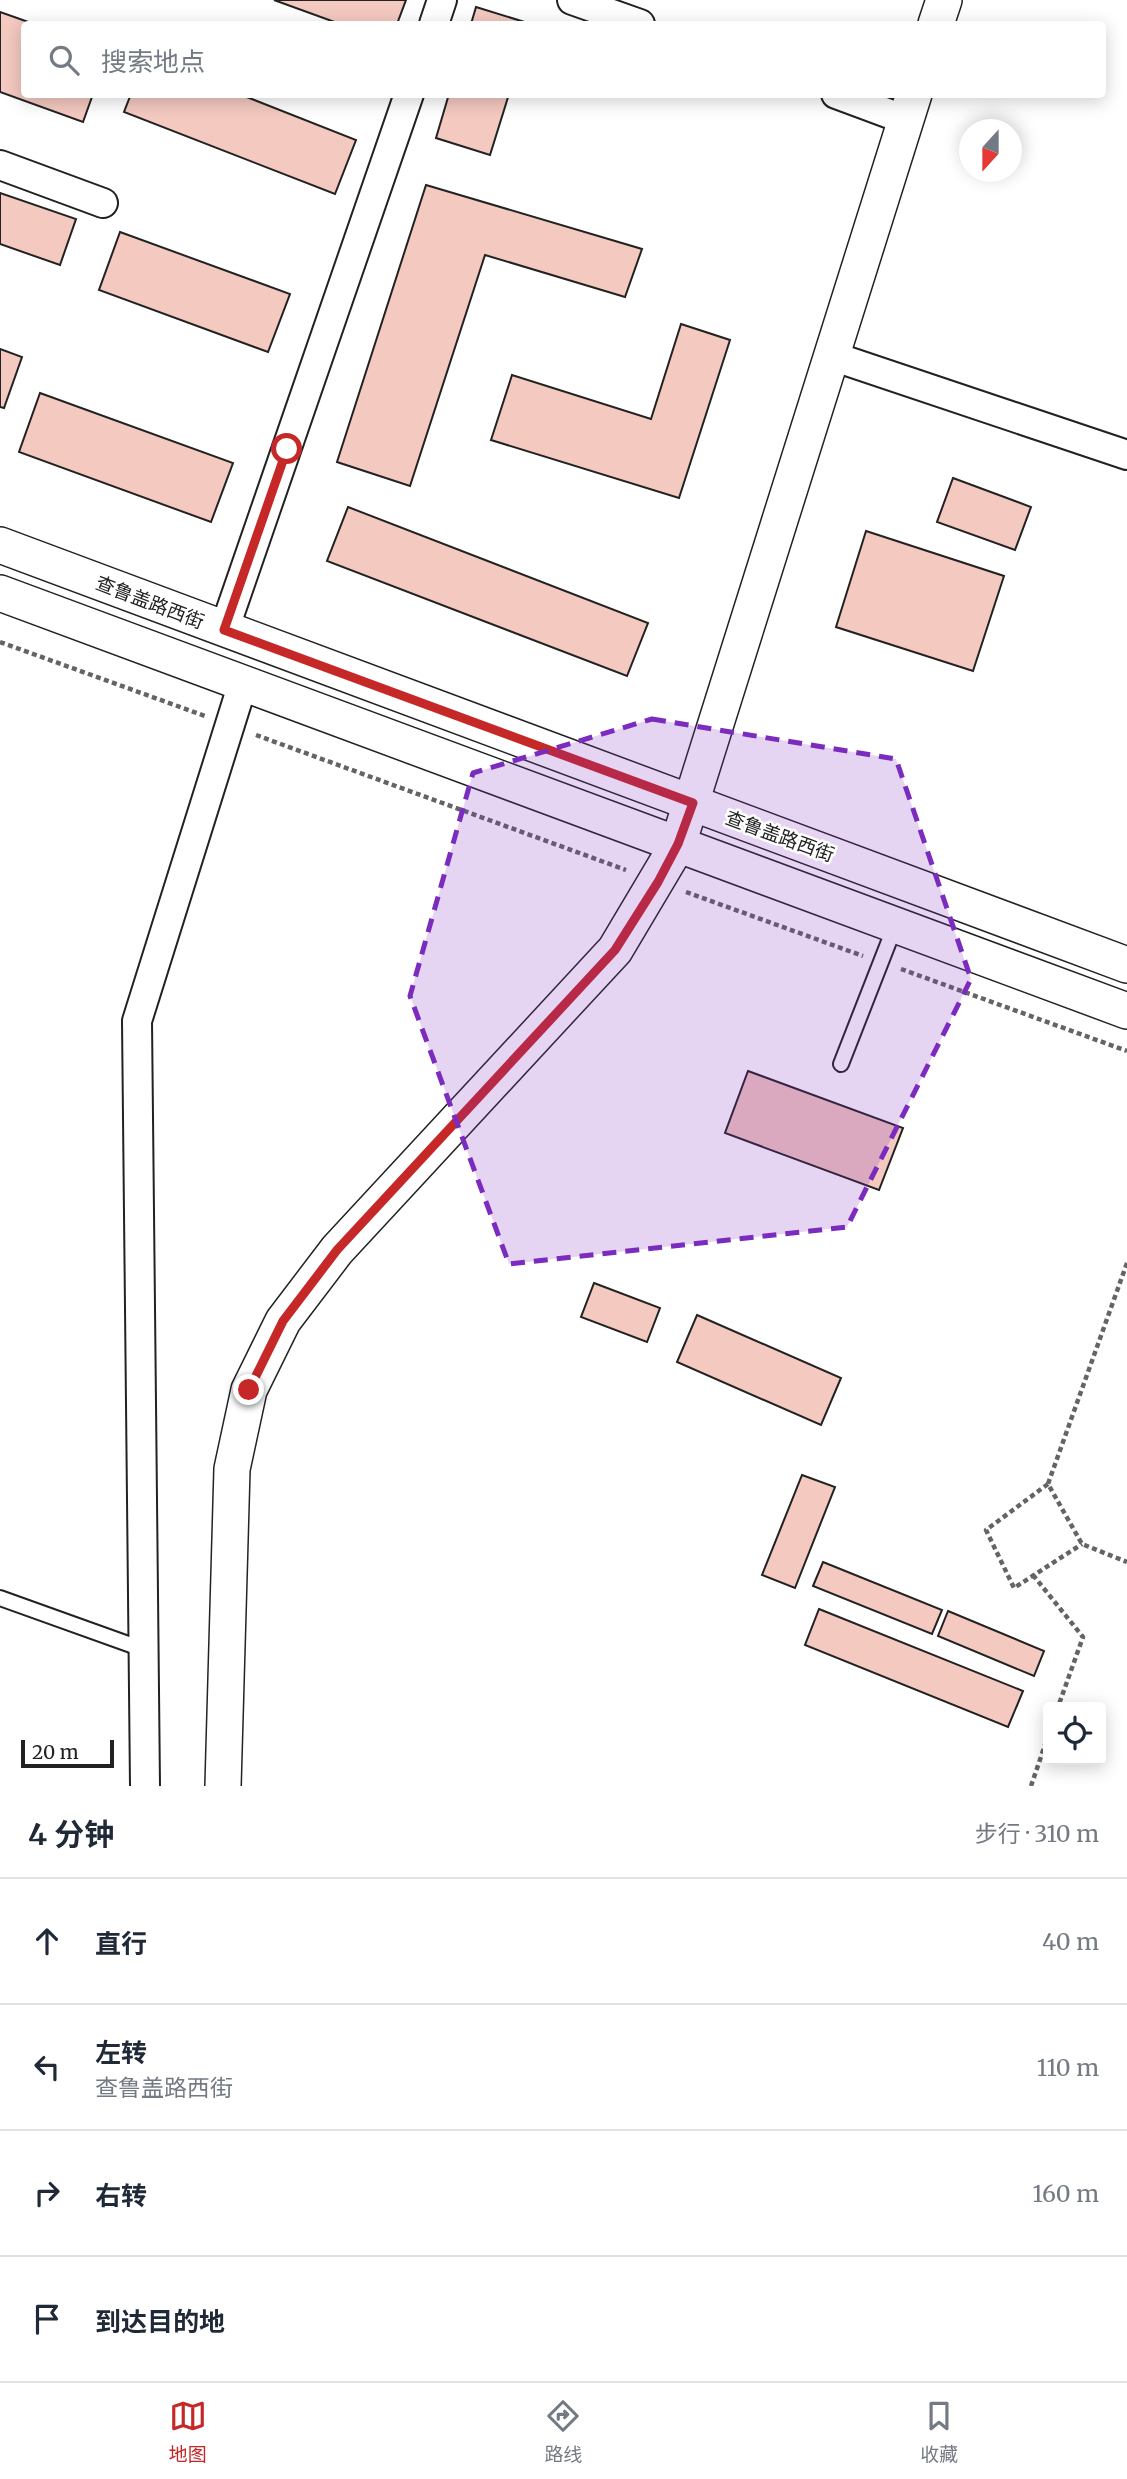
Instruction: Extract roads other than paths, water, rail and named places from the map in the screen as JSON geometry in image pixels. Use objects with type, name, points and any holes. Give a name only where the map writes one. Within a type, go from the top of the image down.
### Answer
[{"type":"street","points":[[435,21],[442,0]]},
{"type":"street","points":[[572,0],[632,21]]},
{"type":"street","points":[[937,21],[944,0]]},
{"type":"street","points":[[224,630],[409,98]]},
{"type":"street","points":[[223,1786],[232,1469],[255,1378],[283,1321],[337,1250],[615,950],[658,882],[678,844],[910,107],[859,98]]},
{"type":"street","points":[[0,165],[103,203]]},
{"type":"street","points":[[832,356],[1127,455]]},
{"type":"street","name":"查鲁盖路西街","points":[[0,545],[1127,965]]},
{"type":"street","points":[[0,593],[1127,1011]]},
{"type":"street","points":[[145,1786],[137,1021],[243,683]]},
{"type":"lane","points":[[841,1064],[895,925]]},
{"type":"lane","points":[[0,1598],[145,1650]]}]
